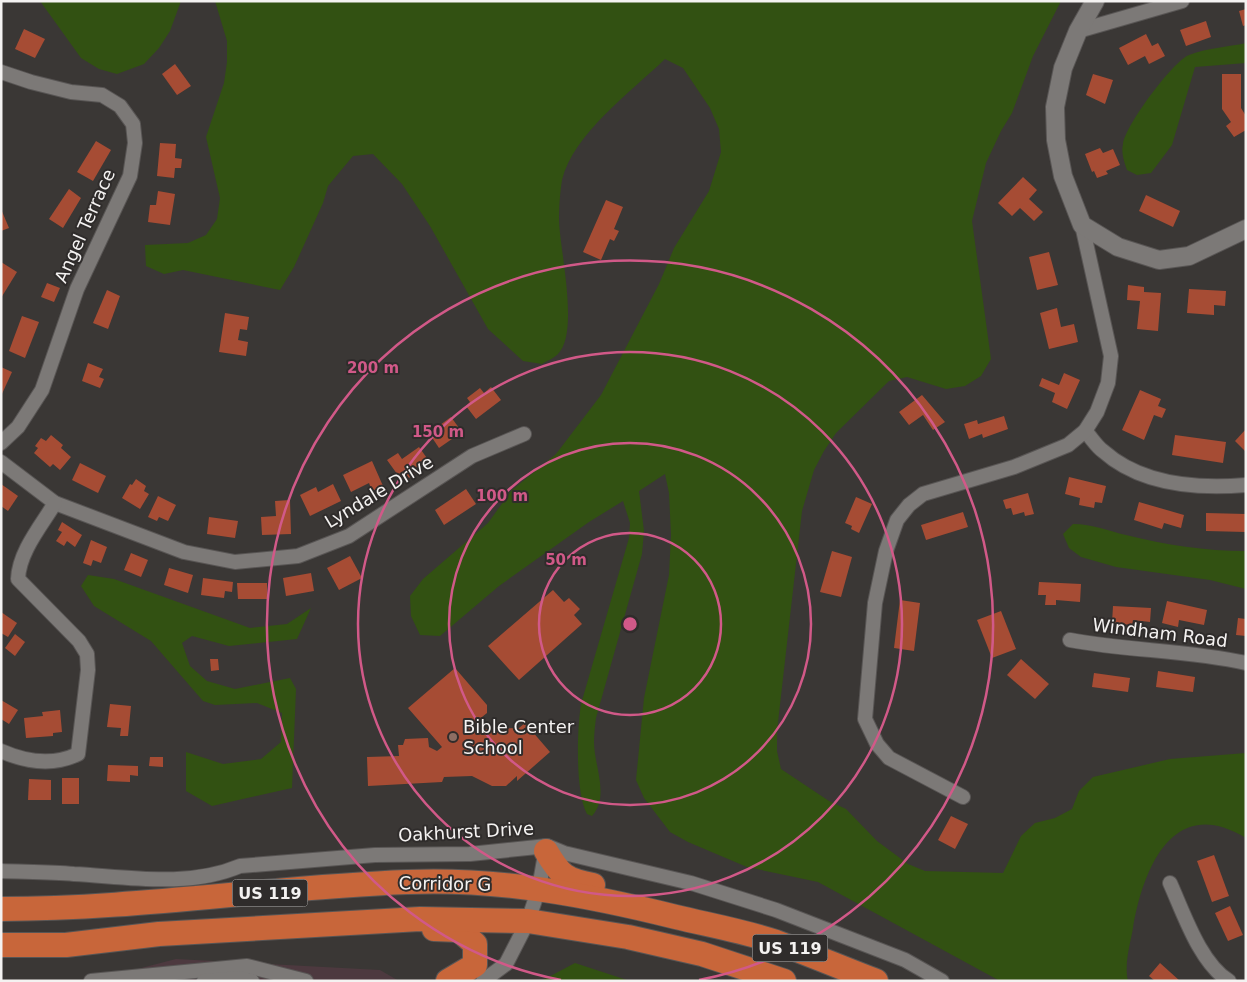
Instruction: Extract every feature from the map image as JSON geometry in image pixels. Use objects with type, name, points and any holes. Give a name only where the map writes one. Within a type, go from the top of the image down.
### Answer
[{"type":"highway","points":[[546,849],[560,874],[576,882],[634,892],[703,914],[741,932]]},
{"type":"highway","name":"Corridor G","points":[[1,909],[65,909],[408,882],[480,883],[539,888],[622,903],[741,932],[775,942],[876,981]]},
{"type":"highway","name":"Corridor G","points":[[1,945],[66,946],[159,934],[420,919],[528,920],[628,937],[702,954],[784,981]]},
{"type":"highway","points":[[308,925],[458,930],[475,944],[475,965],[448,981]]},
{"type":"street","points":[[963,797],[889,758],[876,744],[866,719],[875,603],[886,551],[897,520],[909,505],[923,494],[1014,467],[1068,445],[1085,430],[1097,412],[1108,383],[1110,356],[1082,225],[1062,176],[1056,140],[1055,107],[1063,68],[1078,31],[1095,1]]},
{"type":"street","points":[[1078,31],[1182,1]]},
{"type":"street","name":"Angel Terrace","points":[[1,72],[71,92],[102,95],[120,106],[133,124],[135,143],[130,176],[77,289],[42,390],[18,427],[1,443]]},
{"type":"street","points":[[1082,225],[1118,247],[1159,260],[1189,256],[1246,229]]},
{"type":"street","points":[[1085,430],[1102,451],[1131,470],[1174,483],[1221,487],[1246,485]]},
{"type":"street","name":"Lyndale Drive","points":[[1,462],[55,503],[184,552],[235,562],[298,556],[349,536],[472,456],[524,434]]},
{"type":"street","points":[[1,751],[15,757],[41,762],[66,760],[78,754],[88,670],[87,654],[79,640],[18,579],[19,568],[28,547],[55,503]]},
{"type":"street","name":"Windham Road","points":[[1070,640],[1112,648],[1151,649],[1224,658],[1246,663]]},
{"type":"street","points":[[464,981],[486,978],[506,964],[528,920],[539,888],[546,849]]},
{"type":"street","name":"Oakhurst Drive","points":[[1,871],[183,879],[220,874],[240,866],[375,855],[470,854],[546,849],[691,883],[776,910],[905,960],[942,981]]},
{"type":"street","points":[[1170,883],[1195,938],[1217,973],[1229,981]]},
{"type":"street","points":[[91,981],[247,966],[306,981]]},
{"type":"street","points":[[204,981],[239,978],[252,981]]},
{"type":"shaded area","points":[[176,959],[380,970],[399,981],[91,981]]},
{"type":"green space","points":[[40,1],[181,1],[170,31],[159,48],[144,64],[117,74],[99,69],[81,58]]},
{"type":"green space","points":[[215,1],[1061,1],[1033,56],[1012,113],[986,163],[972,221],[991,359],[981,376],[965,386],[946,389],[907,377],[889,381],[836,433],[814,470],[802,511],[777,731],[777,751],[781,769],[829,801],[846,809],[877,841],[908,864],[925,871],[1003,873],[1021,836],[1035,823],[1055,818],[1072,809],[1079,791],[1093,777],[1170,759],[1246,753],[1246,838],[1221,827],[1199,825],[1181,831],[1166,844],[1154,862],[1138,905],[1128,954],[1128,981],[1000,981],[818,882],[747,867],[688,842],[670,832],[644,798],[636,780],[644,698],[669,575],[671,535],[669,493],[665,474],[639,491],[644,531],[642,554],[596,718],[594,742],[601,790],[597,808],[592,816],[587,814],[580,791],[578,744],[581,704],[629,538],[630,523],[623,501],[589,522],[499,586],[440,636],[420,635],[411,616],[410,596],[423,579],[488,523],[511,491],[556,454],[601,395],[659,284],[674,248],[709,191],[721,152],[719,129],[710,108],[683,68],[665,59],[605,114],[578,146],[568,163],[562,180],[559,218],[567,289],[567,328],[564,343],[558,354],[542,364],[523,361],[488,329],[430,226],[402,184],[373,154],[353,156],[328,186],[323,203],[294,267],[280,290],[183,270],[164,274],[146,266],[145,245],[188,243],[206,235],[217,219],[220,198],[206,137],[224,83],[227,41]]},
{"type":"green space","points":[[1246,43],[1246,63],[1195,67],[1172,145],[1151,173],[1137,175],[1127,170],[1122,151],[1126,135],[1151,95],[1172,69],[1189,55],[1210,49]]},
{"type":"green space","points":[[1073,524],[1094,526],[1141,539],[1201,549],[1246,551],[1246,589],[1210,580],[1116,567],[1081,557],[1069,548],[1063,534]]},
{"type":"green space","points":[[88,575],[114,579],[250,628],[287,624],[311,608],[297,639],[229,646],[192,636],[182,643],[190,666],[207,681],[235,689],[290,678],[296,689],[292,788],[212,806],[186,791],[186,752],[223,764],[261,759],[281,742],[282,713],[257,703],[215,705],[203,701],[151,641],[94,606],[81,586]]},
{"type":"green space","points":[[575,963],[630,981],[541,981]]},
{"type":"building","points":[[1246,9],[1246,25],[1243,26],[1239,11]]},
{"type":"building","points":[[1206,21],[1211,37],[1186,46],[1180,30]]},
{"type":"building","points":[[24,29],[45,39],[35,58],[15,49]]},
{"type":"building","points":[[1146,34],[1152,46],[1158,43],[1165,56],[1149,64],[1145,56],[1128,65],[1119,48]]},
{"type":"building","points":[[175,64],[191,86],[177,95],[162,74]]},
{"type":"building","points":[[1093,74],[1113,80],[1105,104],[1086,95]]},
{"type":"building","points":[[1222,74],[1241,74],[1241,108],[1246,116],[1246,130],[1234,137],[1226,126],[1231,122],[1222,109]]},
{"type":"building","points":[[96,141],[111,150],[93,181],[77,172]]},
{"type":"building","points":[[160,143],[176,144],[175,158],[182,159],[181,168],[175,168],[174,178],[157,176]]},
{"type":"building","points":[[1100,148],[1103,153],[1113,149],[1120,165],[1106,171],[1108,174],[1097,178],[1094,171],[1092,172],[1085,154]]},
{"type":"building","points":[[1023,177],[1037,190],[1029,199],[1043,212],[1034,221],[1020,208],[1012,216],[998,203]]},
{"type":"building","points":[[69,189],[81,198],[63,228],[49,219]]},
{"type":"building","points":[[158,191],[175,194],[170,225],[148,222],[150,205],[156,205]]},
{"type":"building","points":[[1146,195],[1180,211],[1173,227],[1139,211]]},
{"type":"building","points":[[606,200],[623,207],[614,229],[619,231],[614,241],[610,239],[601,260],[583,252]]},
{"type":"building","points":[[1,209],[9,228],[1,231]]},
{"type":"building","points":[[1049,252],[1058,285],[1037,290],[1029,257]]},
{"type":"building","points":[[1,262],[17,272],[1,298]]},
{"type":"building","points":[[47,283],[60,288],[54,302],[41,297]]},
{"type":"building","points":[[1128,285],[1144,287],[1144,292],[1161,293],[1158,331],[1137,329],[1140,301],[1127,300]]},
{"type":"building","points":[[1189,289],[1226,291],[1225,306],[1214,305],[1214,315],[1187,313]]},
{"type":"building","points":[[107,290],[120,296],[108,329],[93,323]]},
{"type":"building","points":[[1057,308],[1061,327],[1074,324],[1078,342],[1049,349],[1040,313]]},
{"type":"building","points":[[225,313],[249,317],[247,330],[240,329],[238,340],[248,342],[246,356],[219,352]]},
{"type":"building","points":[[22,316],[39,322],[25,358],[9,351]]},
{"type":"building","points":[[88,363],[103,369],[99,377],[104,379],[100,388],[82,381]]},
{"type":"building","points":[[1,367],[12,372],[1,396]]},
{"type":"building","points":[[1064,373],[1080,380],[1067,409],[1052,402],[1055,393],[1039,386],[1042,378],[1059,385]]},
{"type":"building","points":[[491,387],[501,400],[476,419],[466,406],[470,402],[467,398],[480,388],[484,393]]},
{"type":"building","points":[[1140,390],[1161,399],[1158,406],[1166,409],[1162,418],[1154,415],[1144,440],[1122,430]]},
{"type":"building","points":[[922,395],[945,422],[933,430],[923,415],[909,425],[899,412]]},
{"type":"building","points":[[1004,416],[1008,429],[983,438],[982,434],[969,439],[964,424],[977,420],[978,424]]},
{"type":"building","points":[[451,417],[462,432],[439,448],[429,433]]},
{"type":"building","points":[[1246,429],[1246,452],[1235,441]]},
{"type":"building","points":[[51,435],[63,445],[61,448],[71,457],[60,470],[53,464],[50,467],[34,453],[38,448],[35,446],[41,438],[46,441]]},
{"type":"building","points":[[1175,435],[1226,442],[1223,463],[1172,455]]},
{"type":"building","points":[[419,447],[429,461],[409,478],[406,474],[400,478],[387,460],[398,453],[402,459]]},
{"type":"building","points":[[372,461],[383,486],[372,491],[369,483],[351,492],[343,475]]},
{"type":"building","points":[[80,463],[106,476],[98,493],[72,480]]},
{"type":"building","points":[[1069,477],[1106,486],[1102,503],[1095,502],[1094,508],[1079,505],[1080,498],[1065,494]]},
{"type":"building","points":[[136,479],[146,486],[144,491],[149,494],[140,509],[122,498],[130,484],[132,485]]},
{"type":"building","points":[[1,484],[18,496],[8,511],[1,506]]},
{"type":"building","points":[[333,484],[341,501],[310,516],[300,495],[316,487],[318,492]]},
{"type":"building","points":[[466,489],[476,504],[444,525],[435,510]]},
{"type":"building","points":[[1028,493],[1034,514],[1025,516],[1024,512],[1013,515],[1011,508],[1006,509],[1003,500]]},
{"type":"building","points":[[158,496],[176,505],[168,521],[159,517],[157,521],[148,517]]},
{"type":"building","points":[[856,497],[872,504],[859,533],[851,529],[852,526],[845,523]]},
{"type":"building","points":[[290,500],[291,534],[262,535],[261,517],[276,516],[275,501]]},
{"type":"building","points":[[1139,502],[1184,515],[1181,528],[1164,523],[1162,529],[1134,520]]},
{"type":"building","points":[[963,512],[968,527],[926,540],[921,525]]},
{"type":"building","points":[[1206,513],[1246,514],[1246,532],[1206,531]]},
{"type":"building","points":[[209,517],[238,521],[235,538],[207,534]]},
{"type":"building","points":[[62,522],[82,535],[75,547],[67,541],[64,546],[56,541],[62,532],[58,530]]},
{"type":"building","points":[[91,540],[107,547],[101,563],[93,560],[91,566],[83,563]]},
{"type":"building","points":[[832,551],[852,557],[841,597],[820,592]]},
{"type":"building","points":[[131,553],[148,560],[141,577],[124,570]]},
{"type":"building","points":[[350,556],[362,578],[339,590],[327,568]]},
{"type":"building","points":[[169,568],[193,575],[188,593],[164,585]]},
{"type":"building","points":[[311,573],[314,591],[286,596],[283,578]]},
{"type":"building","points":[[203,578],[233,582],[232,592],[225,591],[224,598],[201,595]]},
{"type":"building","points":[[1039,582],[1081,584],[1080,602],[1056,600],[1056,605],[1045,605],[1046,595],[1038,595]]},
{"type":"building","points":[[237,583],[267,583],[267,599],[238,599]]},
{"type":"building","points":[[553,590],[564,602],[569,598],[580,609],[574,615],[582,624],[519,680],[488,646]]},
{"type":"building","points":[[900,600],[920,603],[914,651],[894,648]]},
{"type":"building","points":[[1167,601],[1207,610],[1204,625],[1179,620],[1178,627],[1162,623]]},
{"type":"building","points":[[1113,606],[1151,608],[1150,622],[1133,620],[1132,625],[1112,623]]},
{"type":"building","points":[[1001,611],[1016,649],[992,658],[977,620]]},
{"type":"building","points":[[1,612],[17,623],[8,637],[1,633]]},
{"type":"building","points":[[1238,618],[1246,619],[1246,636],[1236,635]]},
{"type":"building","points":[[15,634],[25,642],[15,656],[5,648]]},
{"type":"building","points":[[210,659],[218,659],[219,670],[211,671]]},
{"type":"building","points":[[1021,659],[1049,684],[1035,699],[1007,675]]},
{"type":"building","points":[[455,668],[487,705],[487,713],[482,717],[482,729],[519,728],[525,723],[550,752],[517,781],[517,776],[506,786],[492,786],[472,776],[444,777],[442,782],[368,786],[367,757],[399,756],[398,745],[403,745],[405,739],[428,738],[429,747],[437,751],[442,747],[408,708]]},
{"type":"building","points":[[1158,671],[1195,677],[1193,692],[1156,687]]},
{"type":"building","points":[[1094,673],[1130,678],[1128,692],[1092,687]]},
{"type":"building","points":[[1,700],[18,710],[9,724],[1,719]]},
{"type":"building","points":[[110,704],[131,706],[128,736],[120,736],[121,728],[107,727]]},
{"type":"building","points":[[60,710],[62,732],[53,733],[53,736],[26,738],[24,718],[43,716],[42,712]]},
{"type":"building","points":[[150,757],[163,757],[163,767],[149,766]]},
{"type":"building","points":[[108,765],[138,766],[138,776],[130,775],[130,782],[107,781]]},
{"type":"building","points":[[62,778],[79,778],[79,804],[62,804]]},
{"type":"building","points":[[29,779],[51,780],[51,800],[28,800]]},
{"type":"building","points":[[951,816],[968,824],[955,849],[938,840]]},
{"type":"building","points":[[1214,855],[1229,896],[1212,902],[1197,861]]},
{"type":"building","points":[[1230,906],[1243,935],[1228,941],[1215,913]]},
{"type":"building","points":[[1160,963],[1180,981],[1155,981],[1149,976]]},
{"type":"place","name":"Bible Center School","points":[[453,737]]}]
